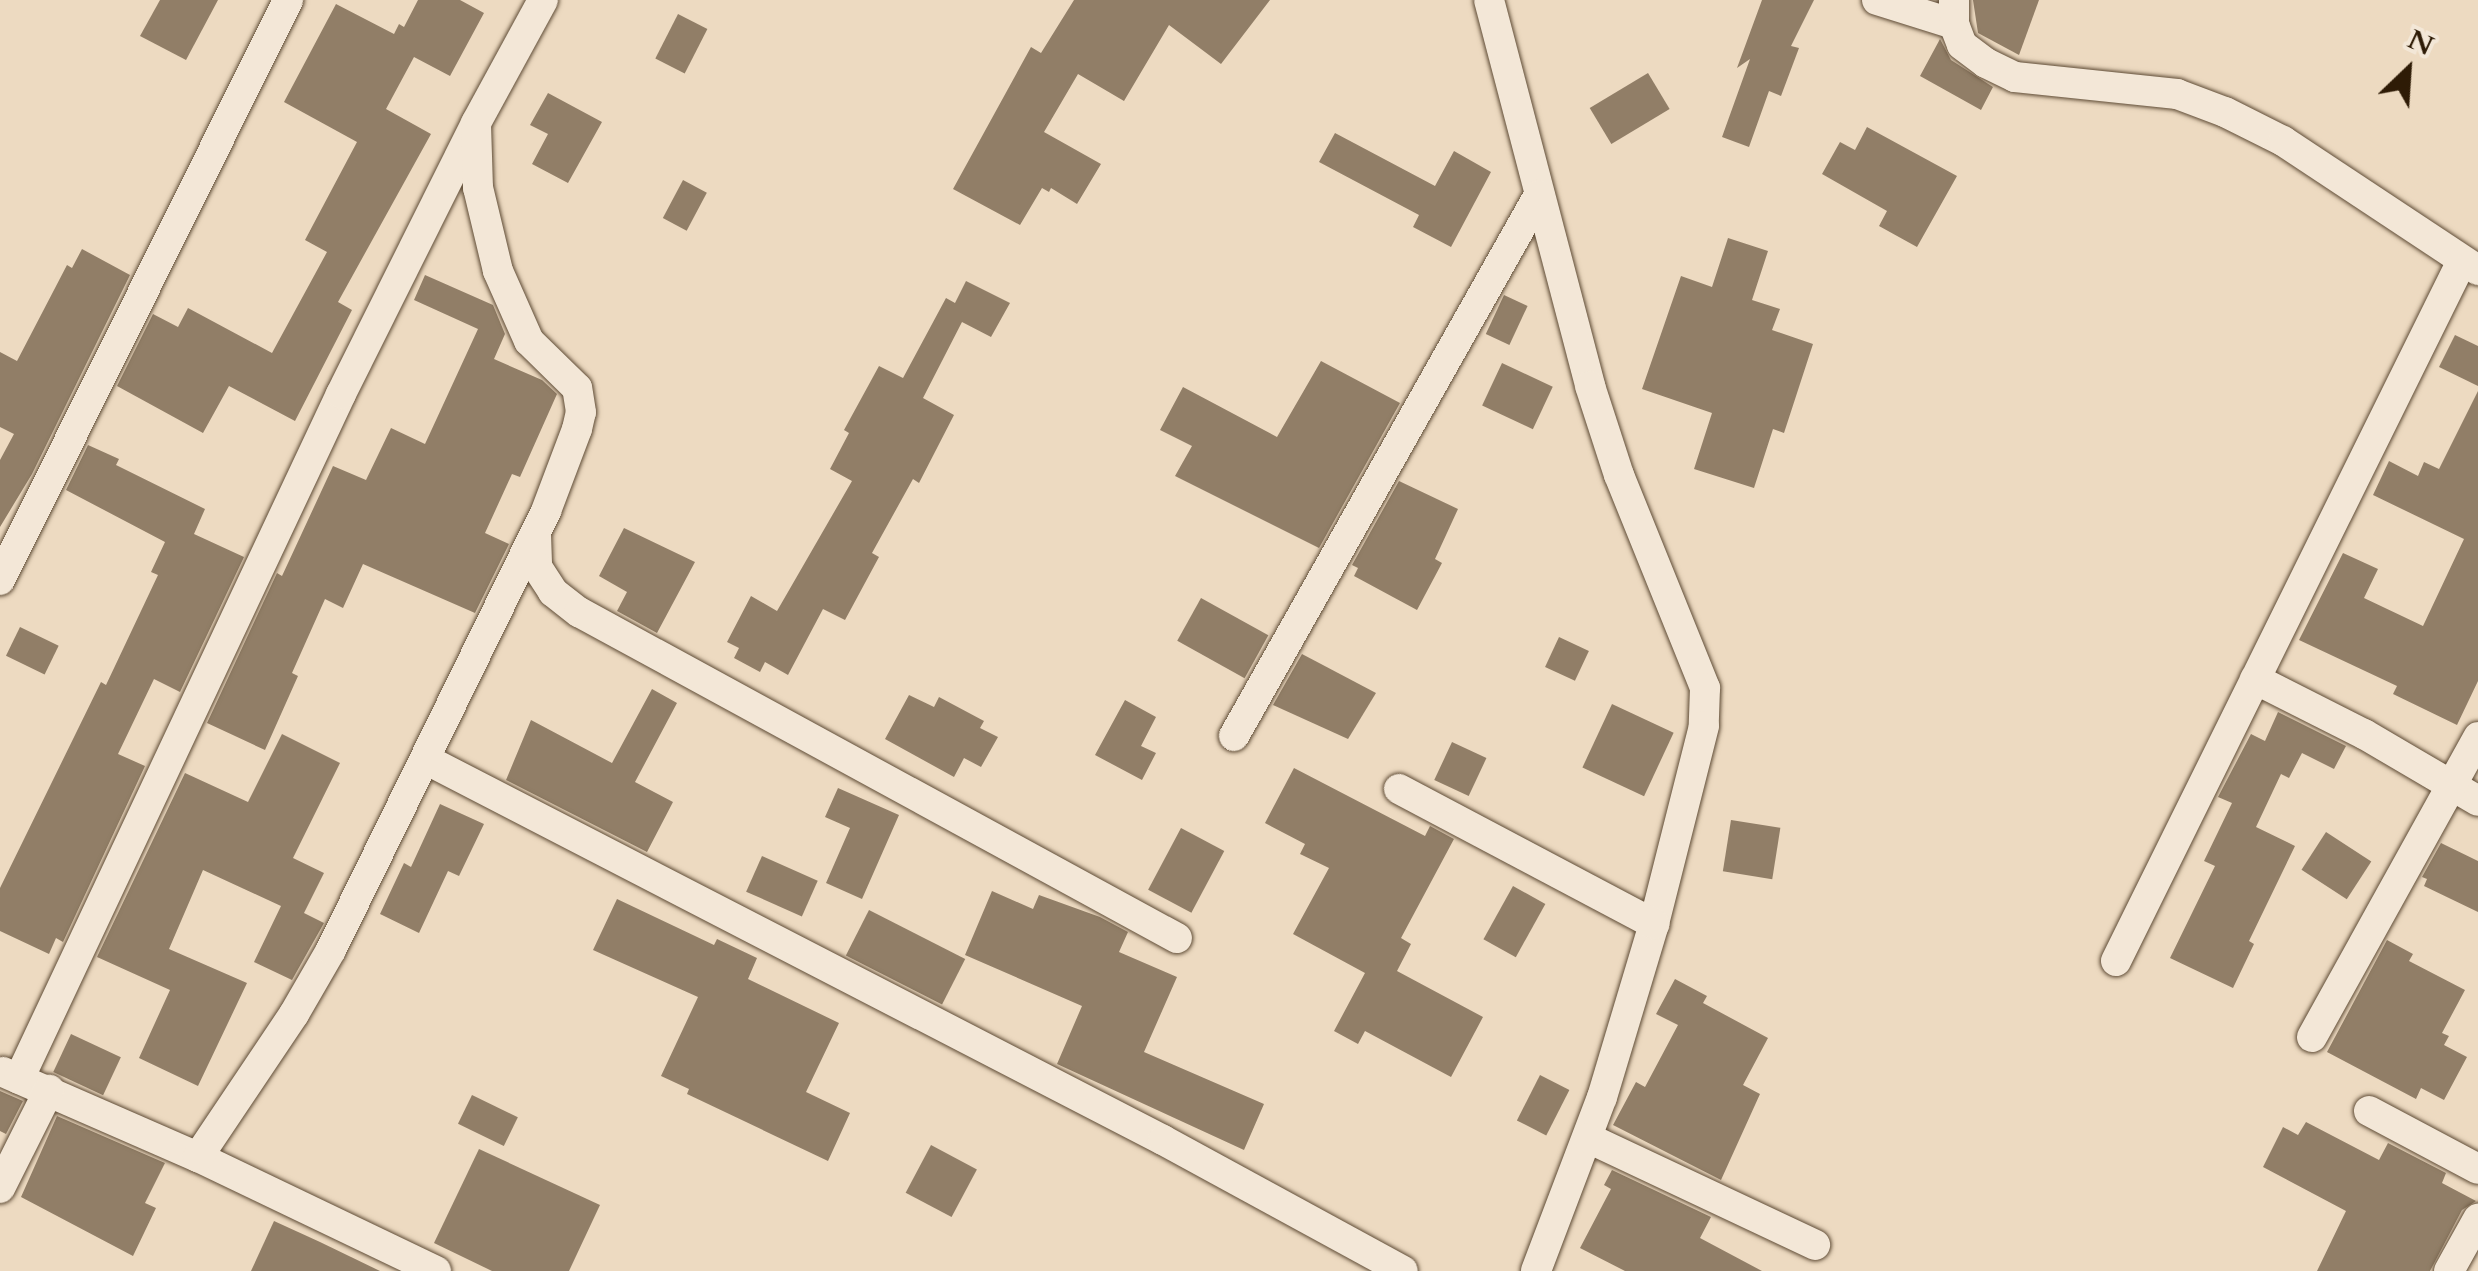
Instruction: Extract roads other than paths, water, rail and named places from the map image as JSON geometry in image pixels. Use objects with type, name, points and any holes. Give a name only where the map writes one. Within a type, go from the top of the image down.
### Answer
[{"type":"street","points":[[0,580],[288,0]]},
{"type":"street","points":[[423,1268],[198,1157],[10,1075],[476,123],[543,0]]},
{"type":"street","points":[[1489,0],[1590,386],[1619,475],[1704,688],[1704,726],[1654,924],[1588,1138],[1536,1271]]},
{"type":"street","points":[[1877,0],[1954,12],[1962,45],[2015,77],[2177,94],[2225,112],[2283,141],[2470,266],[2255,679],[2116,961]]},
{"type":"street","points":[[198,1157],[294,1014],[427,760],[536,530],[577,429],[580,400],[569,378],[540,357],[529,341],[498,271],[478,188],[476,123]]},
{"type":"street","points":[[1234,736],[1539,195]]},
{"type":"street","points":[[536,530],[537,567],[553,592],[579,612],[1177,938]]},
{"type":"street","points":[[2255,679],[2466,794]]},
{"type":"street","points":[[2312,1037],[2466,794],[2478,737]]},
{"type":"street","points":[[427,760],[1146,1131],[1403,1271]]},
{"type":"street","points":[[1399,789],[1654,924]]},
{"type":"street","points":[[0,1188],[49,1090]]},
{"type":"street","points":[[2368,1111],[2478,1170]]},
{"type":"street","points":[[1588,1138],[1814,1246]]},
{"type":"street","points":[[2449,1271],[2478,1218]]}]
